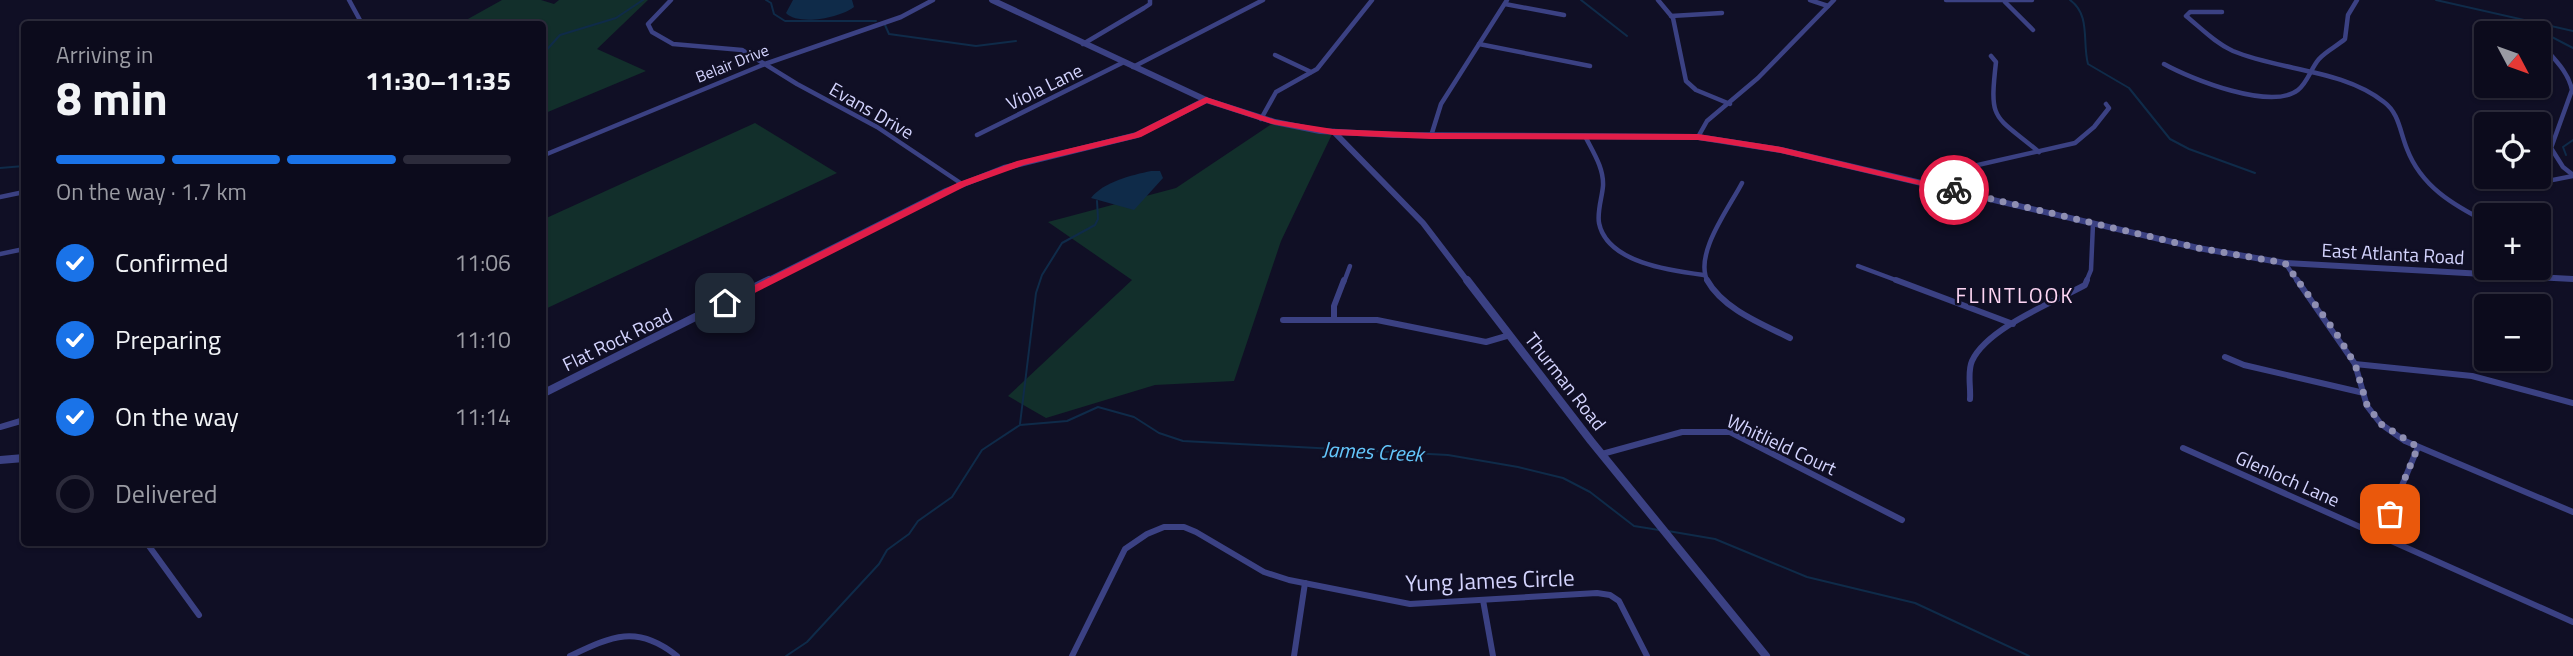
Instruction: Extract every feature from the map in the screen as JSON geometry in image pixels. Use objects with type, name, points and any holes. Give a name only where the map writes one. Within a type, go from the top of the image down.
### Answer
[{"type":"street","points":[[349,0],[360,21]]},
{"type":"street","name":"Evans Drive","points":[[671,0],[649,21],[648,27],[652,32],[676,44],[737,48],[877,127],[962,184]]},
{"type":"street","name":"Belair Drive","points":[[546,154],[765,64],[901,17],[933,0]]},
{"type":"street","name":"East Atlanta Road","points":[[992,0],[1122,63],[1206,100],[1261,119],[1333,132],[1431,136],[1698,137],[1781,150],[2198,248],[2285,263],[2474,272]]},
{"type":"street","points":[[1083,44],[1144,8],[1150,4],[1150,0]]},
{"type":"street","points":[[1133,67],[1263,0]]},
{"type":"street","points":[[1261,119],[1276,92],[1320,66],[1372,0]]},
{"type":"street","points":[[1658,0],[1671,16],[1686,81],[1696,90],[1730,104]]},
{"type":"street","points":[[1810,0],[1828,6]]},
{"type":"street","points":[[1698,137],[1707,121],[1730,104],[1788,49],[1833,0]]},
{"type":"street","points":[[1945,0],[2032,0]]},
{"type":"street","points":[[2164,64],[2241,91],[2270,96],[2295,93],[2324,54],[2348,35],[2348,15],[2357,0]]},
{"type":"street","points":[[1431,136],[1441,104],[1506,2],[1564,15]]},
{"type":"street","points":[[2005,2],[2033,30]]},
{"type":"street","points":[[1671,16],[1722,12]]},
{"type":"street","points":[[2222,12],[2190,12],[2186,16],[2212,38],[2233,50],[2367,92],[2385,102],[2394,113],[2414,163],[2439,195],[2451,205],[2474,216]]},
{"type":"street","points":[[1479,44],[1590,66]]},
{"type":"street","points":[[1275,55],[1311,72]]},
{"type":"street","points":[[1991,57],[1996,62],[1991,98],[1995,112],[2039,152]]},
{"type":"street","points":[[2552,57],[2568,77],[2572,90],[2551,148],[2563,167],[2573,176]]},
{"type":"street","name":"Viola Lane","points":[[977,135],[1122,63]]},
{"type":"street","name":"Flat Rock Road","points":[[546,392],[962,184],[1021,163],[1138,135],[1206,100]]},
{"type":"street","points":[[1952,190],[1961,172],[1969,167],[2075,143],[2085,136],[2109,108],[2106,104]]},
{"type":"street","name":"Thurman Road","points":[[1333,132],[1423,223],[1602,454],[1766,656]]},
{"type":"street","points":[[1586,136],[1602,172],[1600,228],[1606,238],[1643,264],[1679,273],[1704,275]]},
{"type":"street","points":[[2551,178],[2573,176]]},
{"type":"street","points":[[1742,183],[1708,250],[1703,264],[1704,275],[1720,297],[1731,306],[1790,338]]},
{"type":"street","points":[[0,197],[21,193]]},
{"type":"street","points":[[1970,399],[1971,362],[1985,343],[2013,324],[2085,285],[2091,270],[2093,224]]},
{"type":"street","points":[[0,254],[21,250]]},
{"type":"street","points":[[2285,263],[2355,364],[2367,405],[2381,424],[2418,447],[2573,512]]},
{"type":"street","points":[[1334,319],[1334,306],[1350,266]]},
{"type":"street","points":[[1858,266],[2013,324]]},
{"type":"street","name":"East Atlanta Road","points":[[2551,276],[2573,279]]},
{"type":"street","points":[[1283,320],[1377,320],[1486,342],[1510,335]]},
{"type":"street","points":[[2225,357],[2244,365],[2364,393]]},
{"type":"street","points":[[2355,364],[2472,376],[2573,402]]},
{"type":"street","points":[[0,427],[21,421]]},
{"type":"street","name":"Whitlield Court","points":[[1602,454],[1686,429],[1710,428],[1730,432],[1902,520]]},
{"type":"street","points":[[2381,536],[2418,447]]},
{"type":"street","name":"Glenloch Lane","points":[[2183,448],[2573,622]]},
{"type":"street","points":[[0,460],[21,458]]},
{"type":"street","name":"Yung James Circle","points":[[1072,656],[1125,549],[1147,534],[1164,527],[1184,527],[1264,572],[1410,604],[1597,593],[1609,595],[1619,601],[1647,656]]},
{"type":"street","points":[[149,546],[198,615]]},
{"type":"street","points":[[1294,656],[1305,583]]},
{"type":"street","points":[[1483,600],[1493,656]]},
{"type":"street","points":[[570,656],[605,639],[629,634],[655,638],[677,656]]},
{"type":"green space","points":[[502,0],[541,0],[554,4],[559,0],[648,0],[597,49],[646,71],[546,113],[546,21],[464,21]]},
{"type":"green space","points":[[755,123],[837,173],[546,309],[546,218]]},
{"type":"green space","points":[[1273,123],[1333,132],[1281,241],[1234,381],[1155,385],[1046,418],[1008,396],[1132,280],[1048,222],[1176,188]]},
{"type":"water","points":[[793,0],[852,0],[854,7],[829,17],[800,19],[786,13]]},
{"type":"water","points":[[1151,171],[1160,171],[1163,178],[1134,210],[1091,198],[1110,183]]},
{"type":"waterway","points":[[546,51],[560,35],[616,18],[643,0]]},
{"type":"waterway","points":[[766,0],[771,3],[774,14],[785,21],[876,21]]},
{"type":"waterway","points":[[1581,0],[1627,36]]},
{"type":"waterway","points":[[2070,0],[2081,13],[2088,64],[2129,88],[2170,139],[2189,149],[2255,173]]},
{"type":"waterway","points":[[2436,0],[2573,31]]},
{"type":"waterway","points":[[2519,20],[2573,48]]},
{"type":"waterway","points":[[885,25],[889,34],[976,46],[1016,41]]},
{"type":"waterway","points":[[2566,155],[2563,147],[2573,140]]},
{"type":"waterway","points":[[0,168],[21,166]]},
{"type":"waterway","points":[[1020,424],[1036,293],[1042,275],[1062,243],[1095,225],[1098,219],[1097,201]]},
{"type":"waterway","name":"James Creek","points":[[786,656],[807,642],[879,564],[887,550],[909,534],[918,521],[952,497],[982,450],[1020,425],[1067,421],[1098,407],[1134,417],[1159,433],[1183,441],[1448,455],[1518,467],[1563,478],[1590,492],[1634,526],[1659,530]]},
{"type":"waterway","name":"James Creek","points":[[1668,531],[1715,539],[1807,577],[1915,603],[2029,656]]},
{"type":"way so far","points":[[1954,190],[2198,248],[2285,263],[2355,364],[2367,405],[2381,424],[2418,447],[2390,514]]},
{"type":"district","name":"FLINTLOOK","points":[[2015,295]]},
{"type":"route","points":[[725,303],[962,184],[1021,163],[1138,135],[1206,100],[1227,109],[1275,122],[1333,132],[1431,136],[1698,137],[1781,150],[1954,190]]}]
